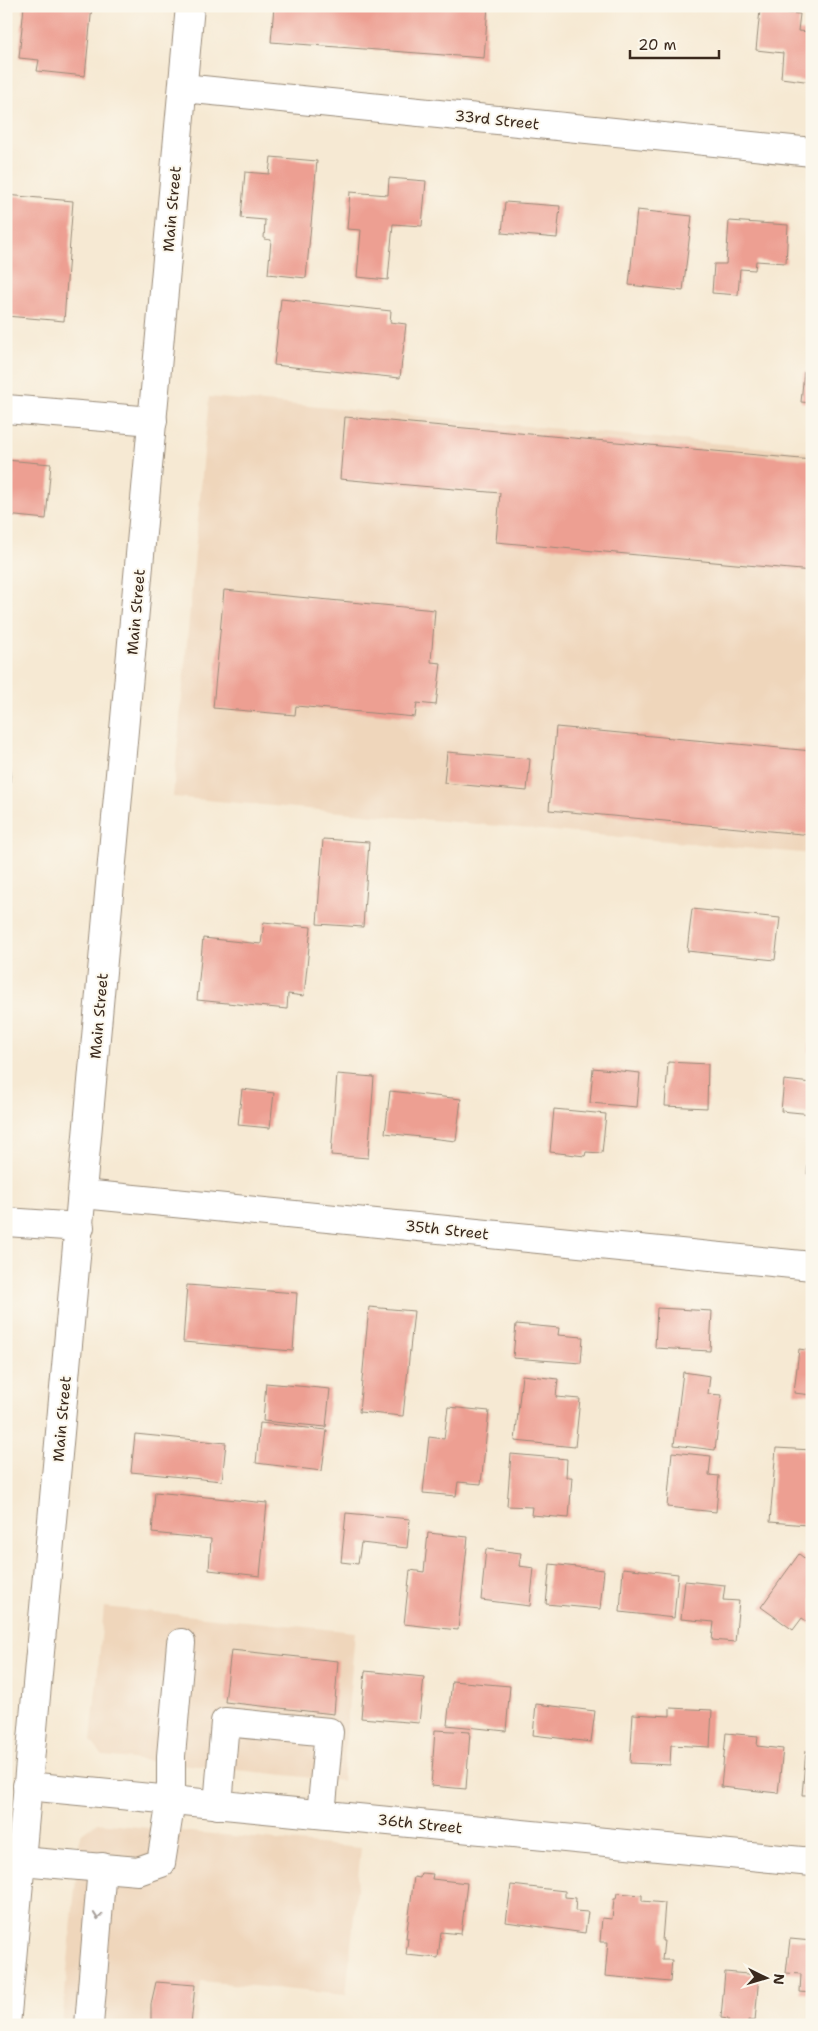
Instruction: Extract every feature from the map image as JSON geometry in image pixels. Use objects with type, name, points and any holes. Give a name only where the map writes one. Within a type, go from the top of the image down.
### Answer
[{"type":"street","name":"Main Street","points":[[6,2025],[190,6]]},
{"type":"street","name":"33rd Street","points":[[183,88],[812,152]]},
{"type":"street","points":[[6,409],[153,421]]},
{"type":"street","name":"35th Street","points":[[82,1194],[812,1266]]},
{"type":"street","points":[[6,1222],[80,1227]]},
{"type":"street","points":[[21,1861],[138,1870],[161,1863],[171,1800],[171,1756],[181,1643]]},
{"type":"street","points":[[218,1804],[225,1722],[310,1730],[329,1732],[321,1814]]},
{"type":"street","name":"36th Street","points":[[27,1786],[812,1862]]},
{"type":"street","points":[[89,2025],[102,1867]]},
{"type":"shaded area","points":[[209,397],[812,452],[812,854],[173,797]]},
{"type":"shaded area","points":[[104,1607],[355,1632],[342,1781],[103,1756],[91,1741]]},
{"type":"shaded area","points":[[97,1823],[361,1848],[346,1995],[201,1981],[196,2025],[62,2025],[80,1835]]},
{"type":"building","points":[[24,6],[92,6],[85,76],[37,71],[39,60],[19,58]]},
{"type":"building","points":[[274,6],[488,6],[484,58],[271,42]]},
{"type":"building","points":[[760,10],[800,14],[798,31],[812,32],[812,82],[781,78],[783,53],[756,50]]},
{"type":"building","points":[[271,157],[317,161],[306,278],[268,274],[271,240],[264,239],[265,220],[241,218],[245,172],[269,174]]},
{"type":"building","points":[[389,178],[426,181],[422,226],[393,224],[388,280],[357,277],[361,230],[347,229],[350,192],[388,195]]},
{"type":"building","points":[[6,195],[73,201],[64,321],[6,316]]},
{"type":"building","points":[[505,202],[560,206],[557,238],[502,233]]},
{"type":"building","points":[[637,210],[692,216],[683,291],[629,285]]},
{"type":"building","points":[[729,221],[788,225],[786,263],[756,261],[755,270],[740,269],[738,295],[712,293],[714,264],[726,264]]},
{"type":"building","points":[[281,299],[391,311],[390,322],[406,324],[400,378],[274,365]]},
{"type":"building","points":[[804,372],[812,373],[812,403],[801,402]]},
{"type":"building","points":[[345,417],[812,460],[812,571],[496,542],[500,493],[340,479]]},
{"type":"building","points":[[6,460],[51,464],[46,519],[6,515]]},
{"type":"building","points":[[224,590],[435,610],[431,662],[441,663],[436,705],[417,703],[415,717],[296,706],[295,715],[213,708]]},
{"type":"building","points":[[556,727],[812,751],[812,835],[549,810]]},
{"type":"building","points":[[447,752],[530,759],[527,791],[444,783]]},
{"type":"building","points":[[6,770],[11,770],[8,819],[6,819]]},
{"type":"building","points":[[323,839],[369,842],[363,927],[317,924]]},
{"type":"building","points":[[692,909],[780,918],[775,960],[687,951]]},
{"type":"building","points":[[264,922],[311,927],[304,996],[288,994],[287,1009],[197,1000],[203,938],[261,944]]},
{"type":"building","points":[[810,1035],[812,1035],[812,1053],[809,1052]]},
{"type":"building","points":[[668,1062],[708,1064],[707,1108],[665,1106]]},
{"type":"building","points":[[593,1068],[640,1073],[637,1107],[590,1103]]},
{"type":"building","points":[[337,1074],[374,1077],[368,1158],[331,1155]]},
{"type":"building","points":[[784,1080],[812,1083],[812,1114],[781,1111]]},
{"type":"building","points":[[242,1089],[274,1093],[270,1128],[238,1125]]},
{"type":"building","points":[[390,1091],[461,1099],[456,1141],[385,1133]]},
{"type":"building","points":[[554,1109],[606,1114],[602,1153],[586,1152],[585,1156],[550,1152]]},
{"type":"building","points":[[810,1135],[812,1135],[812,1174],[807,1174]]},
{"type":"building","points":[[187,1285],[297,1293],[293,1351],[183,1342]]},
{"type":"building","points":[[369,1307],[414,1311],[403,1416],[359,1412]]},
{"type":"building","points":[[657,1308],[712,1311],[710,1351],[655,1348]]},
{"type":"building","points":[[516,1324],[559,1328],[558,1335],[583,1337],[581,1363],[513,1358]]},
{"type":"building","points":[[799,1349],[812,1351],[812,1395],[794,1393]]},
{"type":"building","points":[[683,1372],[710,1376],[708,1394],[722,1395],[715,1450],[674,1445]]},
{"type":"building","points":[[522,1375],[558,1379],[556,1397],[580,1399],[575,1447],[515,1441]]},
{"type":"building","points":[[266,1383],[330,1389],[326,1427],[263,1421]]},
{"type":"building","points":[[448,1407],[489,1411],[481,1484],[458,1482],[456,1496],[423,1493],[429,1437],[444,1439]]},
{"type":"building","points":[[260,1423],[327,1430],[322,1471],[256,1463]]},
{"type":"building","points":[[135,1434],[226,1443],[222,1481],[131,1472]]},
{"type":"building","points":[[776,1448],[812,1450],[812,1495],[809,1495],[807,1525],[770,1522]]},
{"type":"building","points":[[672,1452],[711,1456],[709,1475],[719,1476],[716,1512],[667,1507]]},
{"type":"building","points":[[511,1454],[567,1459],[566,1477],[572,1477],[569,1518],[531,1515],[532,1507],[507,1506]]},
{"type":"building","points":[[155,1492],[267,1503],[260,1576],[209,1570],[211,1539],[152,1533]]},
{"type":"building","points":[[346,1513],[410,1519],[407,1548],[361,1543],[358,1564],[341,1562]]},
{"type":"building","points":[[428,1533],[468,1537],[458,1630],[404,1624],[410,1570],[424,1572]]},
{"type":"building","points":[[486,1549],[521,1553],[519,1566],[534,1568],[530,1606],[481,1600]]},
{"type":"building","points":[[799,1554],[812,1564],[812,1625],[802,1618],[793,1630],[761,1607]]},
{"type":"building","points":[[550,1564],[604,1570],[600,1609],[546,1604]]},
{"type":"building","points":[[623,1568],[678,1574],[674,1618],[620,1612]]},
{"type":"building","points":[[685,1581],[725,1585],[723,1600],[739,1601],[735,1642],[712,1640],[714,1622],[681,1619]]},
{"type":"building","points":[[231,1650],[338,1661],[334,1714],[225,1702]]},
{"type":"building","points":[[365,1671],[424,1677],[419,1723],[361,1718]]},
{"type":"building","points":[[452,1681],[510,1686],[506,1731],[447,1725]]},
{"type":"building","points":[[536,1704],[595,1711],[591,1742],[533,1735]]},
{"type":"building","points":[[670,1708],[712,1710],[710,1747],[671,1745],[670,1765],[630,1763],[633,1714],[670,1716]]},
{"type":"building","points":[[435,1730],[470,1732],[466,1789],[431,1786]]},
{"type":"building","points":[[726,1733],[758,1736],[757,1746],[783,1749],[778,1793],[721,1787]]},
{"type":"building","points":[[806,1751],[812,1752],[812,1795],[802,1795]]},
{"type":"building","points":[[421,1873],[433,1874],[432,1879],[467,1883],[461,1934],[441,1932],[438,1958],[406,1955],[408,1938],[406,1938],[414,1877],[420,1878]]},
{"type":"building","points":[[511,1885],[565,1891],[565,1897],[576,1898],[575,1911],[588,1912],[585,1933],[506,1922]]},
{"type":"building","points":[[617,1893],[642,1895],[642,1901],[665,1903],[662,1960],[672,1960],[670,1982],[605,1976],[608,1942],[600,1942],[602,1918],[612,1919],[614,1899],[616,1899]]},
{"type":"building","points":[[790,1939],[812,1941],[812,1993],[800,1992],[801,1974],[786,1973]]},
{"type":"building","points":[[725,1972],[759,1975],[755,2021],[748,2020],[748,2025],[728,2025],[728,2019],[721,2018]]},
{"type":"building","points":[[156,1982],[195,1985],[191,2025],[151,2025],[151,2004]]}]
